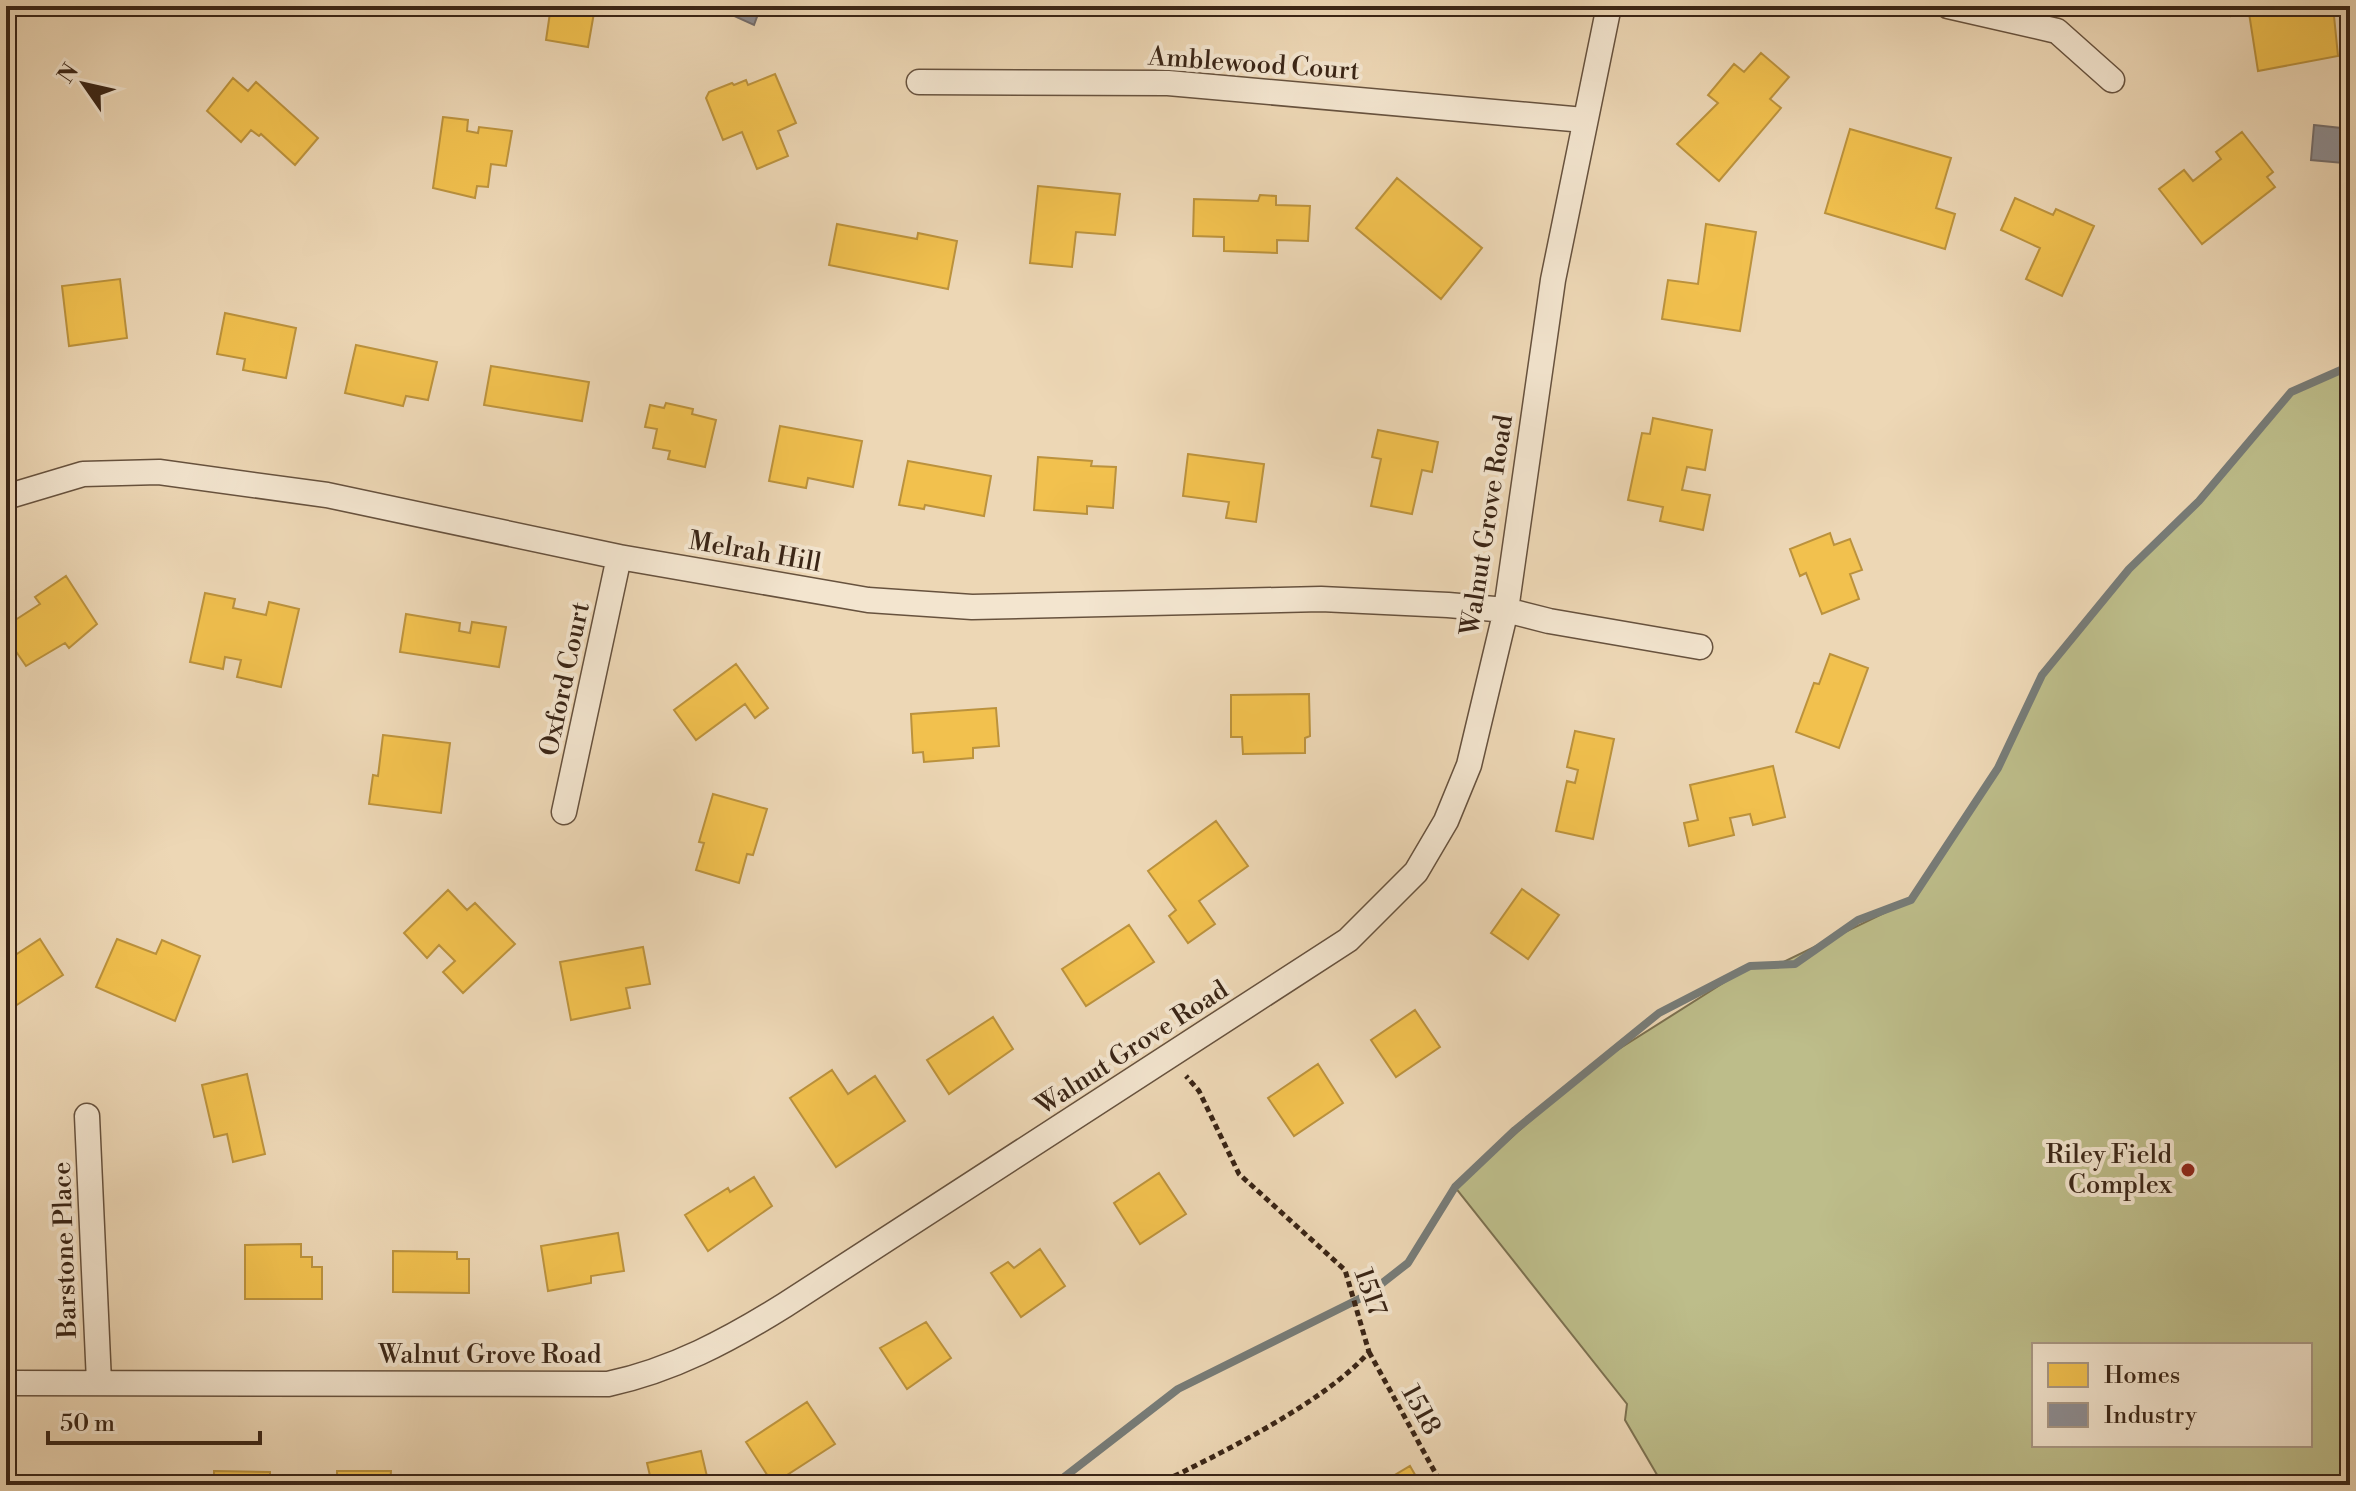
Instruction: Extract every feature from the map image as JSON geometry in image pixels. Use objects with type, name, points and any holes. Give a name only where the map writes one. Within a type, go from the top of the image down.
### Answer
[{"type":"street","name":"Walnut Grove Road","points":[[6,1383],[608,1384],[645,1376],[739,1334],[1348,940],[1416,872],[1446,821],[1469,765],[1506,610],[1553,280],[1609,6]]},
{"type":"street","points":[[1948,6],[2057,31],[2112,80]]},
{"type":"street","name":"Amblewood Court","points":[[919,82],[1168,83],[1584,120]]},
{"type":"street","name":"Melrah Hill","points":[[6,497],[83,474],[159,472],[327,495],[619,557],[868,600],[972,607],[1321,599],[1506,610],[1549,621],[1700,647]]},
{"type":"street","name":"Oxford Court","points":[[564,812],[619,557]]},
{"type":"street","name":"Barstone Place","points":[[87,1116],[99,1382]]},
{"type":"path","name":"1517","points":[[1156,1485],[1212,1457],[1297,1406],[1353,1370],[1369,1352],[1345,1270],[1239,1174],[1199,1091],[1170,1057]]},
{"type":"path","name":"1518","points":[[1369,1352],[1442,1485]]},
{"type":"green space","points":[[2350,366],[2350,1485],[1663,1485],[1625,1420],[1627,1404],[1455,1187],[1592,1066],[1750,966],[1777,965],[1911,900],[1998,768],[2042,675],[2129,569],[2199,501],[2291,392]]},
{"type":"building: Homes","points":[[551,6],[614,6],[613,10],[595,7],[588,47],[546,40]]},
{"type":"building: Homes","points":[[2230,6],[2333,6],[2338,56],[2258,71],[2249,13],[2231,16]]},
{"type":"building: Homes","points":[[1761,53],[1789,77],[1770,99],[1781,108],[1719,181],[1677,144],[1718,103],[1708,95],[1734,64],[1744,72]]},
{"type":"building: Homes","points":[[775,74],[796,123],[778,131],[788,156],[757,169],[742,132],[723,140],[706,98],[709,92],[732,83],[746,80],[748,85]]},
{"type":"building: Homes","points":[[233,78],[248,91],[256,82],[318,138],[295,165],[261,134],[259,136],[251,130],[241,142],[207,111]]},
{"type":"building: Homes","points":[[443,117],[468,120],[467,131],[478,133],[479,127],[512,131],[506,166],[491,164],[488,187],[477,186],[475,198],[433,188]]},
{"type":"building: Homes","points":[[1850,129],[1951,158],[1936,208],[1955,214],[1945,249],[1825,213]]},
{"type":"building: Homes","points":[[2242,132],[2273,172],[2267,177],[2275,187],[2202,244],[2159,189],[2184,170],[2193,181],[2221,159],[2216,152]]},
{"type":"building: Homes","points":[[1397,178],[1482,248],[1441,299],[1356,228]]},
{"type":"building: Homes","points":[[1038,186],[1120,194],[1115,235],[1076,232],[1072,267],[1030,263]]},
{"type":"building: Homes","points":[[1260,195],[1276,196],[1276,205],[1310,206],[1308,241],[1277,240],[1277,253],[1224,251],[1224,237],[1193,236],[1194,199],[1258,201]]},
{"type":"building: Homes","points":[[2015,198],[2053,215],[2056,209],[2094,226],[2062,296],[2026,279],[2040,248],[2001,230]]},
{"type":"building: Homes","points":[[837,224],[917,239],[918,233],[957,241],[948,289],[829,265]]},
{"type":"building: Homes","points":[[1706,224],[1756,232],[1740,331],[1662,319],[1668,280],[1698,284]]},
{"type":"building: Homes","points":[[120,279],[127,338],[69,346],[62,286]]},
{"type":"building: Homes","points":[[225,313],[296,328],[286,378],[243,370],[245,359],[217,354]]},
{"type":"building: Homes","points":[[356,345],[437,362],[428,400],[406,396],[403,406],[345,393]]},
{"type":"building: Homes","points":[[491,366],[589,382],[582,421],[484,405]]},
{"type":"building: Homes","points":[[666,403],[693,409],[692,414],[716,420],[705,467],[668,459],[670,451],[653,448],[657,429],[645,427],[650,405],[664,408]]},
{"type":"building: Homes","points":[[1653,418],[1712,430],[1705,470],[1687,467],[1682,490],[1710,495],[1703,530],[1660,521],[1663,507],[1628,500],[1642,433],[1650,434]]},
{"type":"building: Homes","points":[[780,426],[862,441],[853,487],[808,478],[806,488],[769,481]]},
{"type":"building: Homes","points":[[1378,430],[1438,442],[1432,472],[1422,470],[1412,514],[1371,506],[1381,459],[1372,457]]},
{"type":"building: Homes","points":[[1188,454],[1264,464],[1256,522],[1226,518],[1229,502],[1183,496]]},
{"type":"building: Homes","points":[[1038,457],[1092,461],[1091,466],[1116,467],[1113,508],[1087,506],[1087,514],[1034,510]]},
{"type":"building: Homes","points":[[908,461],[991,476],[984,516],[925,505],[924,509],[899,505]]},
{"type":"building: Homes","points":[[1830,533],[1834,545],[1850,539],[1862,570],[1850,574],[1859,599],[1822,614],[1806,573],[1800,576],[1790,549]]},
{"type":"building: Homes","points":[[66,576],[97,624],[69,648],[65,643],[26,666],[6,637],[6,626],[40,604],[35,597]]},
{"type":"building: Homes","points":[[205,593],[235,599],[233,608],[266,615],[269,602],[299,609],[281,687],[237,677],[241,660],[225,657],[223,669],[190,662]]},
{"type":"building: Homes","points":[[406,614],[460,623],[459,631],[470,633],[472,622],[506,627],[499,667],[400,652]]},
{"type":"building: Homes","points":[[1830,654],[1868,668],[1839,748],[1796,732],[1814,683],[1819,684]]},
{"type":"building: Homes","points":[[736,664],[768,708],[755,718],[745,704],[696,740],[674,710]]},
{"type":"building: Homes","points":[[1309,694],[1310,736],[1305,738],[1305,753],[1243,754],[1242,737],[1231,737],[1231,695]]},
{"type":"building: Homes","points":[[996,708],[999,746],[973,748],[973,758],[924,762],[923,752],[913,753],[911,714]]},
{"type":"building: Homes","points":[[1575,731],[1614,739],[1593,839],[1556,831],[1567,781],[1575,783],[1578,770],[1567,767]]},
{"type":"building: Homes","points":[[383,735],[450,743],[441,813],[369,804],[373,775],[378,776]]},
{"type":"building: Homes","points":[[1773,766],[1785,817],[1753,825],[1750,814],[1730,818],[1734,835],[1689,846],[1684,823],[1698,820],[1690,785]]},
{"type":"building: Homes","points":[[713,794],[767,809],[753,855],[747,854],[739,883],[696,870],[704,843],[699,842]]},
{"type":"building: Homes","points":[[1216,821],[1248,866],[1199,901],[1215,924],[1188,943],[1169,916],[1176,910],[1148,871]]},
{"type":"building: Homes","points":[[1522,889],[1559,915],[1528,959],[1491,933]]},
{"type":"building: Homes","points":[[448,890],[467,910],[475,903],[515,944],[463,993],[443,972],[455,961],[439,945],[427,958],[404,933]]},
{"type":"building: Homes","points":[[1129,925],[1154,962],[1086,1006],[1062,969]]},
{"type":"building: Homes","points":[[40,939],[63,975],[6,1012],[6,961]]},
{"type":"building: Homes","points":[[117,939],[156,954],[162,940],[200,956],[175,1021],[96,987]]},
{"type":"building: Homes","points":[[643,947],[650,984],[626,988],[630,1008],[571,1020],[560,962]]},
{"type":"building: Homes","points":[[1415,1010],[1440,1047],[1396,1077],[1371,1040]]},
{"type":"building: Homes","points":[[993,1017],[1013,1049],[949,1094],[927,1060]]},
{"type":"building: Homes","points":[[1318,1064],[1343,1103],[1294,1136],[1268,1098]]},
{"type":"building: Homes","points":[[832,1070],[848,1094],[875,1076],[905,1121],[836,1167],[790,1098]]},
{"type":"building: Homes","points":[[247,1074],[265,1154],[233,1162],[227,1134],[214,1137],[202,1085]]},
{"type":"building: Homes","points":[[1159,1173],[1186,1214],[1140,1244],[1114,1203]]},
{"type":"building: Homes","points":[[754,1177],[772,1206],[708,1251],[685,1215],[728,1188],[730,1192]]},
{"type":"building: Homes","points":[[618,1233],[624,1271],[591,1276],[591,1283],[548,1291],[541,1246]]},
{"type":"building: Homes","points":[[301,1244],[301,1257],[312,1257],[312,1267],[322,1267],[322,1299],[245,1299],[245,1245]]},
{"type":"building: Homes","points":[[1040,1249],[1065,1286],[1021,1317],[991,1273],[1008,1262],[1014,1268]]},
{"type":"building: Homes","points":[[393,1251],[457,1252],[457,1259],[469,1259],[469,1293],[393,1292]]},
{"type":"building: Homes","points":[[926,1322],[951,1358],[907,1389],[880,1348]]},
{"type":"building: Homes","points":[[807,1402],[835,1444],[773,1484],[746,1442]]},
{"type":"building: Homes","points":[[701,1451],[709,1485],[628,1485],[651,1480],[647,1463]]},
{"type":"building: Homes","points":[[1410,1466],[1421,1485],[1378,1485]]},
{"type":"building: Homes","points":[[214,1471],[270,1472],[270,1485],[214,1485]]},
{"type":"building: Homes","points":[[337,1471],[391,1471],[390,1485],[337,1485]]},
{"type":"building: Homes","points":[[150,1479],[151,1485],[115,1485],[114,1481]]},
{"type":"building: Industry","points":[[723,6],[761,6],[754,25],[721,10]]},
{"type":"building: Industry","points":[[2314,125],[2350,129],[2350,159],[2343,159],[2343,163],[2311,160]]},
{"type":"waterway","points":[[1054,1485],[1178,1389],[1367,1295],[1408,1263],[1455,1187],[1515,1130],[1659,1013],[1750,966],[1795,964],[1858,920],[1911,900],[1998,768],[2042,675],[2129,569],[2199,501],[2291,392],[2350,366]]},
{"type":"place","name":"Riley Field Complex","points":[[2188,1170]]}]
